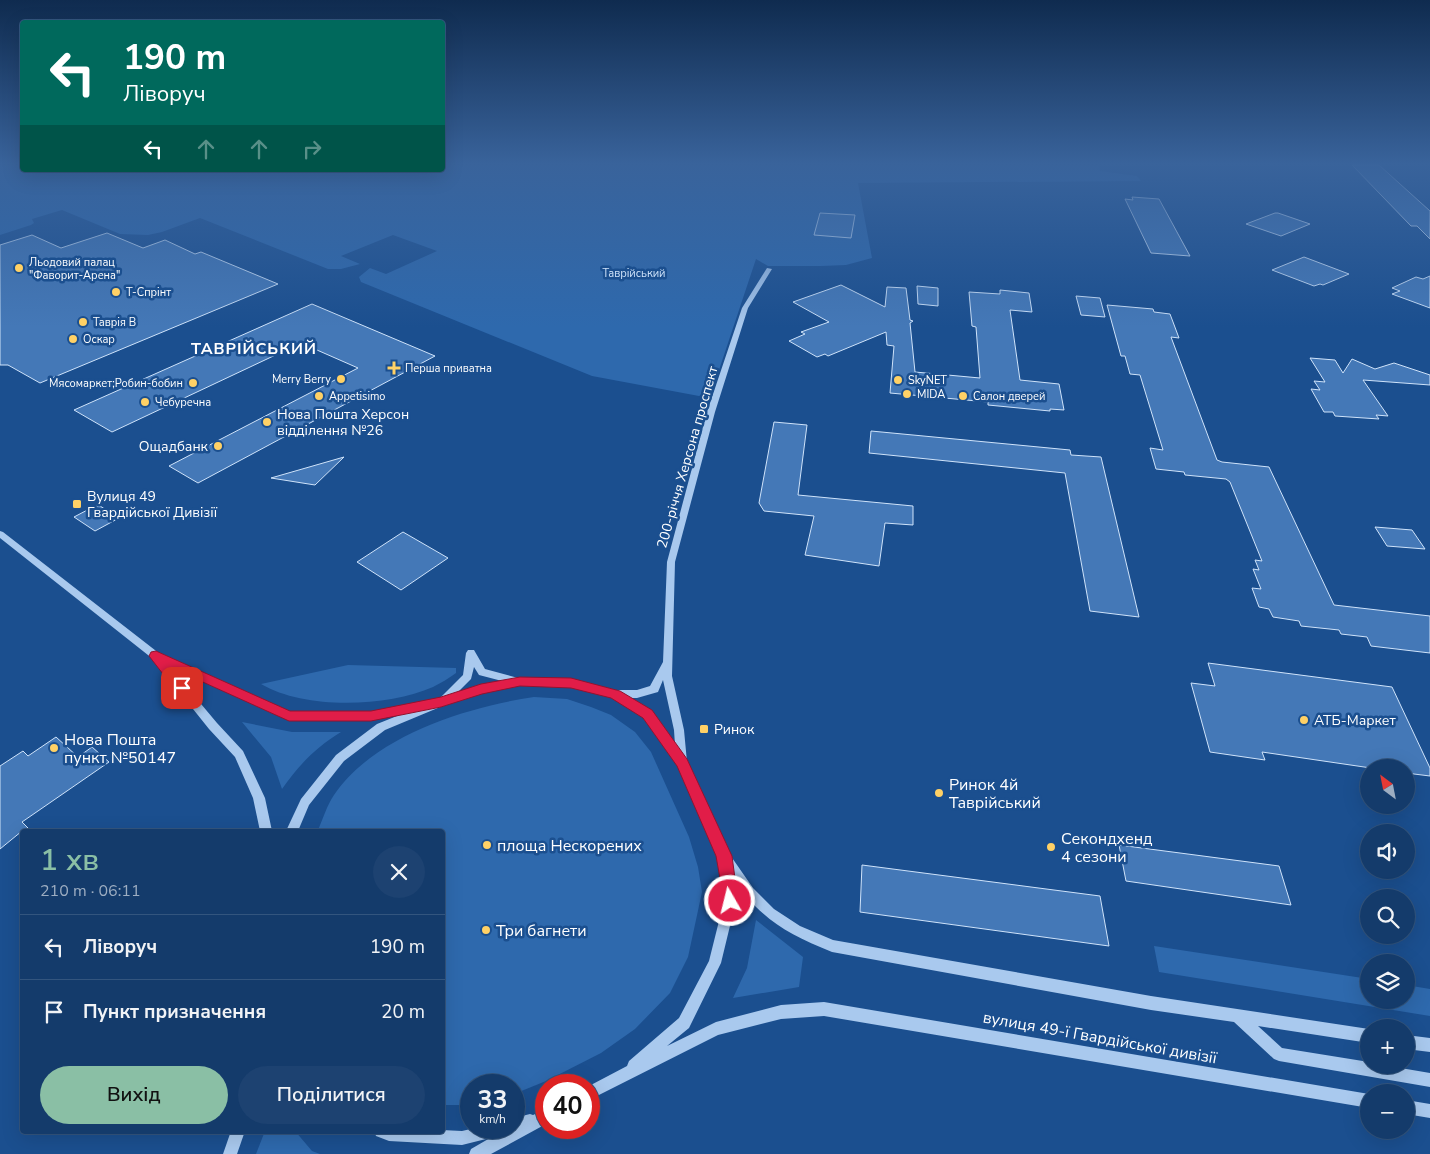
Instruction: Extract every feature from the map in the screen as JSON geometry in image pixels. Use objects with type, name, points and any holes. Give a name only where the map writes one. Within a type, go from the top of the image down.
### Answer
[{"type":"street","name":"200-річчя Херсона проспект","points":[[666,662],[671,562],[710,412],[745,308],[769,269]]},
{"type":"street","points":[[0,534],[156,656],[213,726],[239,754],[260,798],[266,829]]},
{"type":"street","points":[[156,656],[289,716],[371,716],[441,702],[468,676],[471,653],[482,672],[520,682]]},
{"type":"street","points":[[293,829],[304,802],[340,758],[381,728],[441,702],[481,689],[520,682],[571,683],[615,694],[637,694],[654,689],[666,662]]},
{"type":"street","points":[[666,662],[667,676],[679,730],[682,763]]},
{"type":"street","points":[[615,694],[647,714],[682,763],[724,856],[749,892],[770,913],[796,930],[832,946],[1150,1003],[1360,1035]]},
{"type":"street","points":[[600,1087],[624,1074],[684,1023],[715,963],[730,901],[724,856]]},
{"type":"street","name":"вулиця 49-ї Гвардійської дивізії","points":[[624,1074],[716,1029],[780,1012],[824,1009],[1360,1099]]},
{"type":"street","points":[[1238,1017],[1279,1054],[1430,1080]]},
{"type":"street","points":[[1415,1043],[1430,1045]]},
{"type":"street","points":[[1415,1108],[1430,1111]]},
{"type":"street","points":[[476,1154],[535,1122]]},
{"type":"street","points":[[230,1154],[237,1134]]},
{"type":"street","points":[[389,1134],[460,1138]]},
{"type":"green space","name":"Таврійський","points":[[0,219],[32,219],[34,223],[31,225],[0,235]]},
{"type":"green space","name":"Таврійський","points":[[83,219],[198,219],[148,235],[120,234]]},
{"type":"green space","name":"Таврійський","points":[[202,219],[865,219],[872,258],[846,265],[821,266],[768,266],[756,259],[712,391],[699,396],[592,376],[361,282],[359,277],[370,268],[386,274],[437,251],[393,235],[341,256],[360,264],[341,269],[328,269]]},
{"type":"green space","points":[[348,665],[456,668],[456,673],[433,687],[414,694],[370,702],[323,702],[279,692],[261,684]]},
{"type":"green space","points":[[534,697],[567,699],[611,715],[635,732],[651,752],[689,837],[698,867],[702,892],[688,957],[670,993],[635,1029],[601,1053],[560,1074],[535,1074],[535,1085],[525,1090],[525,1074],[460,1074],[460,1105],[445,1105],[445,829],[318,829],[334,795],[351,774],[373,756],[423,728],[480,708]]},
{"type":"green space","points":[[242,722],[292,732],[341,732],[308,757],[282,789],[271,757]]},
{"type":"green space","points":[[756,920],[803,957],[799,987],[733,998],[747,968]]},
{"type":"green space","points":[[1154,946],[1360,978],[1360,1005],[1159,972]]},
{"type":"green space","points":[[1415,986],[1430,989],[1430,1016],[1387,1009],[1415,1009]]},
{"type":"green space","points":[[264,1134],[298,1134],[312,1151],[320,1154],[256,1154]]},
{"type":"building","points":[[818,219],[854,219],[851,238],[814,235]]},
{"type":"building","points":[[1135,219],[1170,219],[1190,256],[1151,253]]},
{"type":"building","points":[[1260,219],[1295,219],[1310,224],[1281,236],[1246,224]]},
{"type":"building","points":[[1404,219],[1430,219],[1430,239],[1417,226],[1411,226]]},
{"type":"building","name":"Оскар","points":[[107,233],[143,248],[165,240],[195,254],[201,252],[278,284],[40,383],[8,365],[0,365],[0,245],[32,235],[61,248]]},
{"type":"building","points":[[1304,257],[1349,274],[1323,285],[1314,286],[1272,270]]},
{"type":"building","points":[[1430,276],[1430,308],[1392,294],[1400,291],[1392,288],[1416,277],[1423,279]]},
{"type":"building","points":[[841,285],[885,307],[887,287],[906,288],[910,320],[913,321],[910,323],[915,372],[980,378],[976,327],[972,326],[969,292],[1000,294],[1000,290],[1029,293],[1032,312],[1010,310],[1020,380],[1059,384],[1064,410],[1050,409],[1050,411],[988,405],[988,402],[890,393],[894,346],[887,345],[886,332],[828,356],[825,354],[817,357],[789,341],[805,334],[801,332],[829,322],[793,302]]},
{"type":"building","points":[[917,286],[938,288],[938,306],[918,304]]},
{"type":"building","points":[[1076,296],[1100,298],[1105,317],[1081,315]]},
{"type":"building","points":[[312,304],[435,356],[198,483],[169,466],[358,368],[301,343],[112,432],[74,410]]},
{"type":"building","points":[[1107,305],[1153,309],[1154,312],[1170,314],[1179,338],[1171,337],[1217,460],[1269,467],[1334,605],[1430,616],[1430,653],[1371,646],[1367,637],[1341,634],[1339,630],[1301,626],[1299,621],[1273,617],[1269,609],[1259,607],[1252,588],[1261,589],[1253,569],[1259,570],[1255,560],[1262,561],[1230,482],[1226,479],[1185,475],[1184,472],[1156,469],[1150,448],[1163,450],[1140,375],[1130,374],[1125,356],[1121,356]]},
{"type":"building","points":[[1310,358],[1335,360],[1343,373],[1352,359],[1375,369],[1394,363],[1430,375],[1430,385],[1363,380],[1388,416],[1376,415],[1379,419],[1335,416],[1333,412],[1324,412],[1311,389],[1320,390],[1314,381],[1325,382]]},
{"type":"building","points":[[774,422],[807,425],[798,495],[913,506],[913,525],[885,523],[879,566],[805,555],[814,516],[764,511],[759,503]]},
{"type":"building","points":[[871,431],[1070,450],[1071,455],[1101,457],[1139,617],[1090,611],[1065,473],[869,453]]},
{"type":"building","points":[[344,457],[315,485],[271,478]]},
{"type":"building","points":[[95,506],[100,506],[119,518],[95,531],[74,517]]},
{"type":"building","points":[[1375,527],[1412,530],[1425,549],[1387,546]]},
{"type":"building","points":[[403,532],[448,558],[401,590],[357,562]]},
{"type":"building","name":"АТБ-Маркет","points":[[1208,663],[1392,687],[1430,768],[1430,776],[1415,774],[1415,759],[1360,759],[1360,766],[1262,752],[1265,760],[1210,752],[1191,683],[1215,686]]},
{"type":"building","points":[[56,737],[78,757],[92,747],[109,762],[22,822],[29,829],[20,829],[20,833],[0,849],[0,766],[23,751],[28,756]]},
{"type":"building","points":[[1119,845],[1279,866],[1291,905],[1126,881]]},
{"type":"building","points":[[862,865],[1100,896],[1109,946],[860,912]]},
{"type":"place","name":"Льодовий палац \"Фаворит-Арена\"","points":[[19,268]]},
{"type":"place","name":"Т-Спрінт","points":[[116,292]]},
{"type":"place","name":"Таврія В","points":[[83,322]]},
{"type":"place","name":"Оскар","points":[[73,339]]},
{"type":"place","name":"Перша приватна","points":[[394,368]]},
{"type":"place","name":"Merry Berry","points":[[341,379]]},
{"type":"place","name":"SkyNET","points":[[898,380]]},
{"type":"place","name":"Мясомаркет;Робин-бобин","points":[[193,383]]},
{"type":"place","name":"MIDA","points":[[907,394]]},
{"type":"place","name":"Appetisimo","points":[[319,396]]},
{"type":"place","name":"Салон дверей","points":[[963,396]]},
{"type":"place","name":"Чебуречна","points":[[145,402]]},
{"type":"place","name":"Нова Пошта Херсон відділення №26","points":[[267,422]]},
{"type":"place","name":"Ощадбанк","points":[[218,446]]},
{"type":"place","name":"Вулиця 49 Гвардійської Дивізії","points":[[77,504]]},
{"type":"place","name":"АТБ-Маркет","points":[[1304,720]]},
{"type":"place","name":"Ринок","points":[[704,729]]},
{"type":"place","name":"Нова Пошта пункт №50147","points":[[54,748]]},
{"type":"place","name":"Ринок 4й Таврійський","points":[[939,793]]},
{"type":"place","name":"площа Нескорених","points":[[487,845]]},
{"type":"place","name":"Секондхенд 4 сезони","points":[[1051,847]]},
{"type":"place","name":"Три багнети","points":[[486,930]]},
{"type":"district","name":"ТАВРІЙСЬКИЙ","points":[[254,348]]},
{"type":"route","points":[[182,688],[156,656],[289,716],[371,716],[441,702],[481,689],[520,682],[571,683],[615,694],[647,714],[682,763],[724,856],[730,901]]}]
